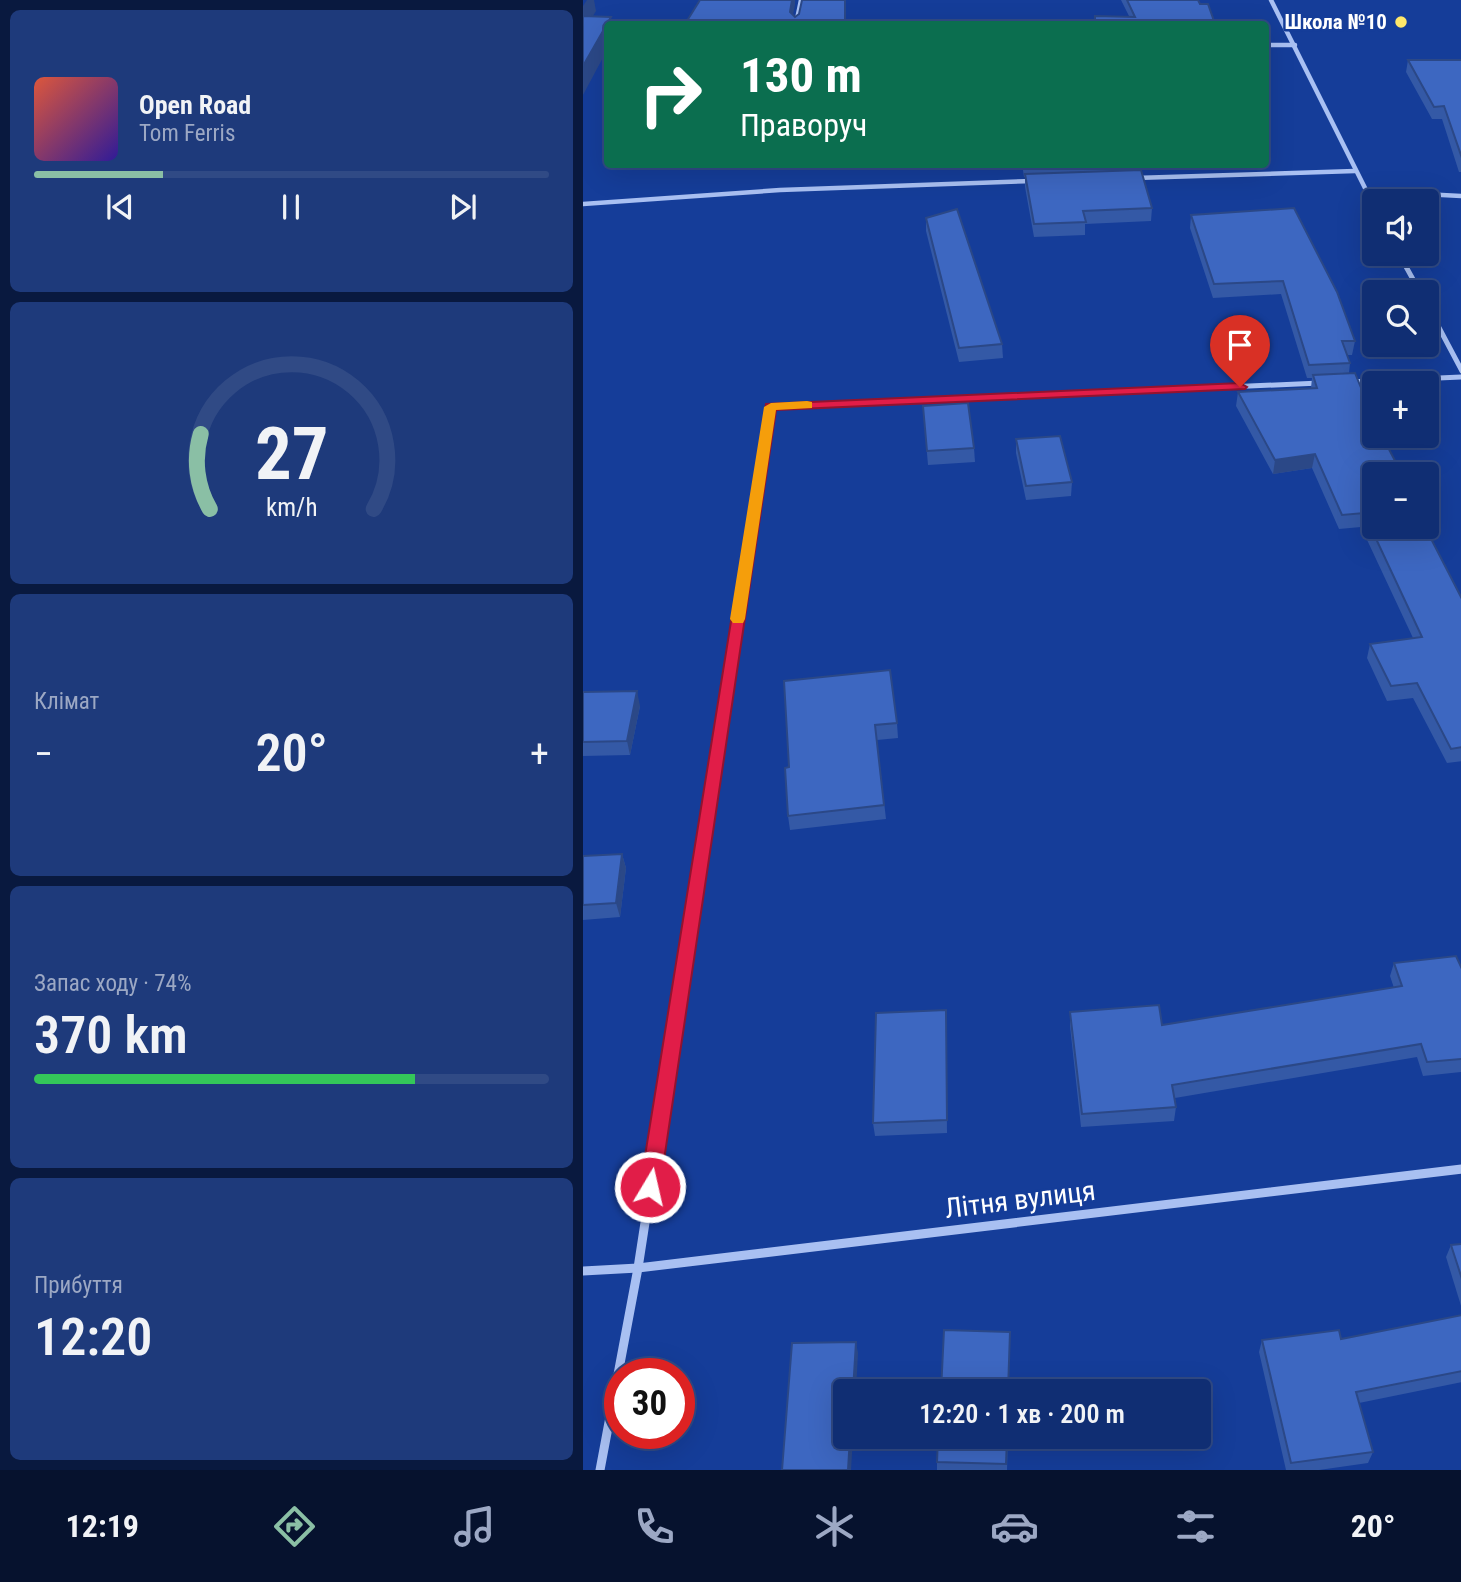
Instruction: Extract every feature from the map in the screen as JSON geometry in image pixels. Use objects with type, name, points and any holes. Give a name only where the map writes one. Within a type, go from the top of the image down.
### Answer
[{"type":"street","points":[[798,21],[801,0]]},
{"type":"street","points":[[1271,0],[1365,189]]},
{"type":"street","points":[[1269,45],[1295,45]]},
{"type":"street","points":[[1123,178],[1355,170]]},
{"type":"street","points":[[583,204],[780,190],[1040,181]]},
{"type":"street","points":[[1439,195],[1461,196]]},
{"type":"street","points":[[1439,328],[1461,371]]},
{"type":"street","points":[[1337,383],[1461,377]]},
{"type":"street","points":[[600,1470],[638,1268],[771,407],[1323,383]]},
{"type":"street","name":"Літня вулиця","points":[[583,1271],[638,1268],[1461,1169]]},
{"type":"building","points":[[700,0],[792,0],[790,12],[795,17],[799,14],[802,0],[845,0],[845,21],[687,21]]},
{"type":"building","points":[[1127,0],[1198,0],[1200,4],[1208,4],[1214,21],[1095,21],[1095,16],[1135,17]]},
{"type":"building","points":[[583,16],[611,17],[609,21],[604,21],[604,29],[583,66]]},
{"type":"building","points":[[1408,60],[1462,60],[1462,158],[1444,106],[1434,107]]},
{"type":"building","points":[[1141,170],[1152,208],[1083,211],[1086,222],[1034,224],[1025,174]]},
{"type":"building","points":[[1294,208],[1337,292],[1355,341],[1342,341],[1350,363],[1309,365],[1283,281],[1214,284],[1191,215]]},
{"type":"building","points":[[957,209],[1002,344],[959,348],[926,218]]},
{"type":"building","points":[[1355,373],[1362,390],[1362,448],[1388,448],[1396,462],[1362,462],[1362,513],[1342,515],[1315,454],[1275,460],[1238,392],[1317,388],[1313,375]]},
{"type":"building","points":[[968,403],[974,448],[927,451],[923,406]]},
{"type":"building","points":[[1060,436],[1072,482],[1026,486],[1016,439]]},
{"type":"building","points":[[1376,539],[1431,539],[1462,599],[1462,747],[1451,749],[1417,683],[1391,686],[1370,644],[1422,637]]},
{"type":"building","points":[[890,670],[897,723],[875,725],[884,805],[788,816],[785,768],[789,767],[784,681]]},
{"type":"building","points":[[637,691],[627,741],[583,742],[583,692]]},
{"type":"building","points":[[622,854],[616,903],[583,905],[583,856]]},
{"type":"building","points":[[1456,956],[1462,969],[1462,1059],[1427,1062],[1421,1044],[1172,1085],[1176,1107],[1082,1114],[1070,1012],[1159,1005],[1162,1025],[1402,986],[1394,963]]},
{"type":"building","points":[[946,1010],[947,1120],[873,1123],[876,1013]]},
{"type":"building","points":[[1462,1244],[1462,1279],[1451,1245]]},
{"type":"building","points":[[1462,1315],[1462,1371],[1356,1392],[1373,1452],[1291,1463],[1262,1340],[1339,1330],[1341,1339]]},
{"type":"building","points":[[944,1330],[1010,1332],[1008,1379],[942,1379]]},
{"type":"building","points":[[856,1342],[854,1379],[833,1379],[833,1449],[849,1449],[848,1470],[782,1470],[792,1343]]},
{"type":"building","points":[[938,1449],[1007,1449],[1006,1464],[937,1462]]},
{"type":"slow traffic","points":[[738,619],[771,407],[807,405]]},
{"type":"place","name":"Школа №10","points":[[1401,22]]},
{"type":"route","points":[[650,1187],[771,407],[1240,387]]}]
